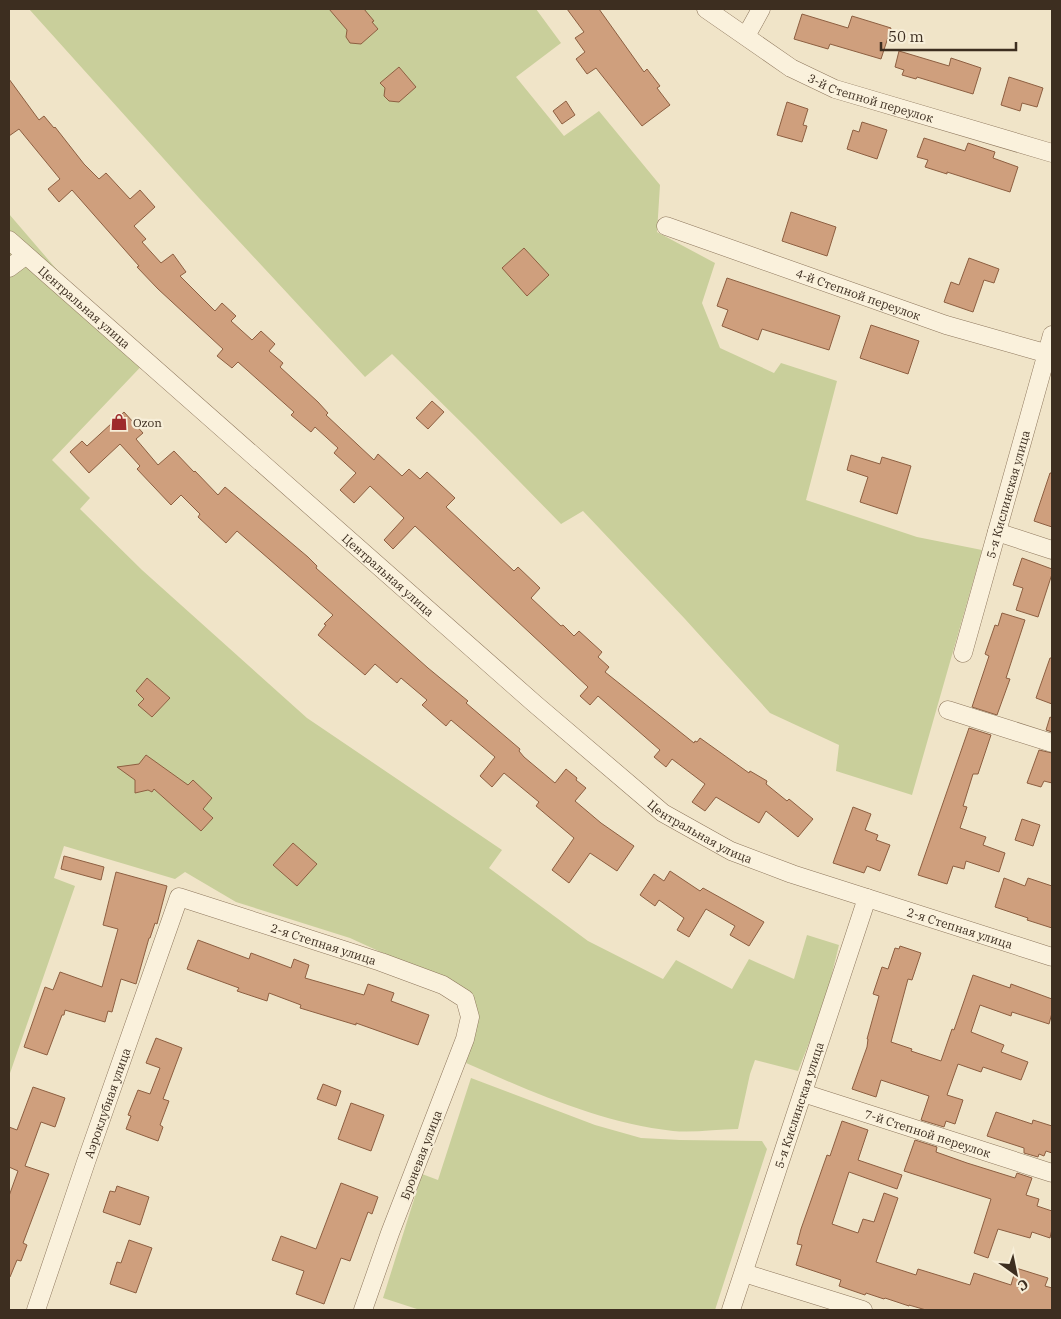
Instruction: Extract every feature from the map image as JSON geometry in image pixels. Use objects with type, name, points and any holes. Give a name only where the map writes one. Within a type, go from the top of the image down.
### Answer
[{"type":"street","name":"3-й Степной переулок","points":[[706,9],[791,68],[835,89],[1052,153]]},
{"type":"street","points":[[746,36],[761,9]]},
{"type":"street","name":"4-й Степной переулок","points":[[666,226],[946,325],[1050,354]]},
{"type":"street","name":"Центральная улица","points":[[9,240],[528,697],[663,813],[731,851],[792,874],[867,898]]},
{"type":"street","points":[[9,268],[26,256]]},
{"type":"street","name":"5-я Кислинская улица","points":[[963,653],[1050,354],[1052,335]]},
{"type":"street","points":[[998,532],[1052,550]]},
{"type":"street","points":[[948,710],[1052,743]]},
{"type":"street","name":"2-я Степная улица","points":[[179,897],[381,962],[443,986],[465,998]]},
{"type":"street","name":"Аэроклубная улица","points":[[36,1310],[179,897]]},
{"type":"street","name":"5-я Кислинская улица","points":[[731,1310],[867,898]]},
{"type":"street","name":"2-я Степная улица","points":[[867,898],[1052,957]]},
{"type":"street","name":"Броневая улица","points":[[363,1310],[390,1233],[466,1039],[470,1016],[465,998]]},
{"type":"street","name":"7-й Степной переулок","points":[[802,1093],[1052,1173]]},
{"type":"street","points":[[744,1273],[863,1310]]},
{"type":"green space","points":[[29,9],[536,9],[561,43],[516,77],[564,136],[599,111],[660,185],[657,232],[715,263],[702,303],[720,348],[774,373],[781,363],[837,381],[806,500],[917,537],[982,550],[912,795],[836,771],[839,745],[770,713],[583,511],[561,524],[392,354],[365,377],[199,198]]},
{"type":"green space","points":[[9,214],[64,278],[151,356],[52,460],[90,498],[80,509],[142,570],[307,718],[502,850],[489,868],[588,941],[663,979],[676,960],[732,989],[749,959],[794,979],[807,935],[839,945],[825,1002],[798,1071],[755,1060],[750,1074],[738,1129],[673,1131],[646,1127],[593,1114],[516,1085],[466,1063],[477,1021],[431,975],[350,938],[236,902],[185,872],[175,879],[64,846],[54,878],[75,886],[9,1076]]},
{"type":"green space","points":[[471,1078],[595,1125],[641,1138],[762,1141],[767,1149],[715,1310],[420,1310],[383,1298],[422,1174],[438,1180]]},
{"type":"building","points":[[329,9],[364,9],[378,29],[361,44],[350,43],[346,37],[347,30]]},
{"type":"building","points":[[567,9],[599,9],[644,72],[647,69],[660,86],[657,88],[670,105],[642,126],[596,68],[587,74],[576,59],[585,52],[575,38],[584,32]]},
{"type":"building","points":[[802,14],[848,28],[852,16],[891,28],[881,59],[830,44],[828,49],[794,39]]},
{"type":"building","points":[[899,51],[949,66],[951,58],[981,68],[973,94],[917,77],[916,79],[902,75],[904,70],[895,67]]},
{"type":"building","points":[[399,67],[416,87],[399,102],[389,101],[384,96],[385,88],[380,83]]},
{"type":"building","points":[[1009,77],[1043,88],[1037,107],[1022,103],[1020,111],[1001,105]]},
{"type":"building","points":[[9,79],[39,120],[44,116],[99,179],[106,173],[130,199],[140,190],[155,207],[134,226],[146,239],[142,242],[161,263],[173,254],[186,272],[180,276],[215,311],[222,303],[236,316],[231,321],[252,340],[261,331],[275,344],[269,351],[283,363],[280,367],[318,402],[328,413],[326,415],[374,460],[378,454],[402,476],[409,469],[420,479],[427,472],[455,498],[446,507],[514,571],[518,567],[540,588],[531,598],[574,636],[579,631],[602,652],[598,657],[609,667],[605,672],[694,743],[700,738],[749,773],[750,771],[767,781],[766,784],[787,801],[789,799],[813,819],[798,837],[766,811],[759,823],[716,797],[705,811],[692,802],[705,784],[672,759],[666,767],[654,757],[660,750],[598,696],[590,705],[580,696],[588,687],[415,526],[393,549],[384,540],[404,518],[370,486],[354,503],[340,490],[356,473],[334,453],[338,448],[315,427],[311,432],[291,415],[294,412],[238,362],[232,368],[217,356],[223,349],[137,267],[139,266],[72,190],[59,202],[48,189],[60,179],[19,129],[9,136]]},
{"type":"building","points":[[566,101],[575,115],[562,124],[553,111]]},
{"type":"building","points":[[787,102],[808,109],[803,125],[807,126],[802,142],[777,135]]},
{"type":"building","points":[[862,122],[887,130],[877,159],[847,149],[853,130],[859,132]]},
{"type":"building","points":[[924,138],[965,151],[968,143],[995,152],[993,158],[1018,167],[1010,192],[925,167],[928,160],[917,157]]},
{"type":"building","points":[[791,212],[836,227],[827,256],[782,241]]},
{"type":"building","points":[[524,248],[549,275],[527,296],[502,268]]},
{"type":"building","points":[[969,258],[999,269],[994,283],[984,280],[973,312],[944,302],[951,282],[959,285]]},
{"type":"building","points":[[727,278],[840,316],[829,350],[762,329],[758,340],[722,326],[728,310],[717,306]]},
{"type":"building","points":[[871,325],[919,341],[908,374],[860,358]]},
{"type":"building","points":[[432,401],[444,412],[428,429],[416,418]]},
{"type":"building","points":[[124,412],[143,433],[136,439],[158,465],[174,451],[218,495],[225,487],[308,557],[317,566],[316,568],[428,668],[468,701],[466,703],[520,749],[519,751],[524,757],[555,783],[566,769],[577,778],[576,780],[586,788],[575,801],[601,823],[634,846],[617,871],[590,853],[569,883],[552,870],[574,838],[536,806],[539,802],[504,773],[492,787],[480,776],[495,757],[451,720],[446,726],[422,705],[427,700],[401,678],[397,683],[375,664],[365,675],[318,635],[326,625],[324,624],[333,615],[237,531],[226,543],[198,517],[200,514],[181,495],[171,505],[137,469],[140,466],[120,444],[89,473],[70,452],[82,441],[87,446]]},
{"type":"building","points":[[851,455],[880,464],[882,457],[911,466],[897,514],[860,502],[868,477],[847,470]]},
{"type":"building","points":[[1050,473],[1052,473],[1052,527],[1034,521]]},
{"type":"building","points":[[1022,558],[1052,569],[1038,617],[1016,610],[1023,588],[1013,585]]},
{"type":"building","points":[[1002,613],[1025,620],[1006,678],[1010,679],[997,715],[972,707],[989,656],[985,654],[995,625],[998,626]]},
{"type":"building","points":[[1050,658],[1052,658],[1052,704],[1036,698]]},
{"type":"building","points":[[147,678],[170,698],[152,717],[138,705],[144,699],[136,691]]},
{"type":"building","points":[[1050,717],[1052,718],[1052,732],[1046,730]]},
{"type":"building","points":[[969,728],[991,735],[978,774],[973,774],[963,806],[967,807],[960,828],[986,837],[983,845],[1005,853],[999,872],[966,861],[964,869],[953,866],[947,884],[918,875]]},
{"type":"building","points":[[1039,750],[1052,753],[1052,783],[1044,781],[1041,787],[1027,783]]},
{"type":"building","points":[[146,755],[188,785],[193,780],[212,798],[203,809],[213,818],[201,831],[154,789],[152,792],[148,790],[135,793],[135,780],[117,767],[139,764]]},
{"type":"building","points":[[853,807],[871,814],[865,830],[878,835],[876,840],[890,845],[880,871],[867,866],[864,873],[833,863]]},
{"type":"building","points":[[1022,819],[1040,825],[1033,846],[1015,840]]},
{"type":"building","points":[[293,843],[317,864],[297,886],[273,865]]},
{"type":"building","points":[[64,856],[104,867],[101,880],[61,869]]},
{"type":"building","points":[[670,871],[700,891],[703,888],[764,922],[749,946],[730,935],[735,926],[706,909],[689,937],[677,930],[684,918],[659,900],[655,906],[640,895],[654,874],[664,881]]},
{"type":"building","points":[[116,872],[167,886],[157,924],[155,923],[149,938],[136,984],[121,979],[112,1012],[108,1011],[105,1022],[65,1010],[47,1055],[24,1047],[45,987],[53,990],[60,972],[102,987],[118,929],[103,925]]},
{"type":"building","points":[[1004,878],[1025,886],[1028,878],[1052,886],[1052,928],[995,907]]},
{"type":"building","points":[[198,940],[249,959],[251,953],[291,968],[294,959],[309,965],[305,978],[364,995],[368,984],[394,993],[391,1001],[429,1015],[418,1045],[356,1023],[356,1025],[300,1008],[301,1005],[269,993],[267,1001],[237,991],[239,988],[187,969]]},
{"type":"building","points":[[900,946],[921,953],[912,980],[908,979],[891,1042],[912,1049],[911,1051],[941,1061],[973,975],[1010,988],[1011,984],[1052,999],[1052,1013],[1049,1024],[1012,1012],[1011,1016],[980,1005],[971,1032],[1004,1045],[1001,1052],[1028,1062],[1021,1080],[983,1067],[981,1072],[958,1064],[947,1095],[963,1100],[955,1124],[946,1121],[944,1127],[921,1120],[929,1096],[881,1080],[876,1097],[852,1089],[867,1047],[867,1039],[879,996],[873,994],[882,967],[888,969],[895,948],[899,949]]},
{"type":"building","points":[[156,1038],[182,1048],[163,1099],[169,1101],[160,1125],[163,1127],[158,1141],[126,1129],[131,1116],[128,1115],[138,1090],[150,1094],[160,1068],[146,1063]]},
{"type":"building","points":[[323,1084],[341,1091],[336,1106],[317,1099]]},
{"type":"building","points":[[33,1087],[65,1098],[55,1127],[41,1122],[25,1166],[49,1174],[23,1243],[27,1245],[21,1261],[17,1260],[9,1277],[9,1196],[18,1171],[9,1167],[9,1127],[17,1130]]},
{"type":"building","points":[[351,1103],[384,1115],[371,1151],[338,1139]]},
{"type":"building","points":[[996,1112],[1032,1124],[1033,1120],[1052,1126],[1052,1153],[1046,1151],[1044,1156],[1039,1154],[1038,1157],[1024,1153],[1024,1148],[987,1136]]},
{"type":"building","points":[[842,1121],[868,1130],[858,1160],[902,1175],[897,1189],[849,1172],[832,1224],[858,1233],[863,1219],[874,1222],[884,1193],[898,1198],[876,1262],[916,1275],[918,1269],[970,1285],[974,1273],[1011,1285],[1016,1268],[1048,1278],[1045,1286],[1052,1288],[1052,1310],[926,1310],[866,1293],[865,1295],[839,1286],[841,1280],[796,1265],[802,1245],[797,1244],[801,1229],[827,1155],[830,1156]]},
{"type":"building","points":[[915,1140],[937,1147],[936,1152],[967,1163],[1015,1178],[1017,1173],[1032,1178],[1026,1195],[1039,1199],[1037,1206],[1052,1211],[1050,1238],[1032,1232],[1030,1238],[998,1229],[988,1258],[974,1253],[991,1199],[904,1171]]},
{"type":"building","points":[[341,1183],[378,1197],[372,1214],[368,1212],[350,1261],[341,1258],[324,1304],[296,1294],[304,1271],[272,1260],[281,1236],[316,1249]]},
{"type":"building","points":[[117,1186],[149,1197],[140,1225],[103,1212],[110,1191],[115,1192]]},
{"type":"building","points":[[129,1240],[152,1248],[136,1293],[110,1284],[117,1262],[121,1263]]},
{"type":"place","name":"Ozon","points":[[119,422]]}]
